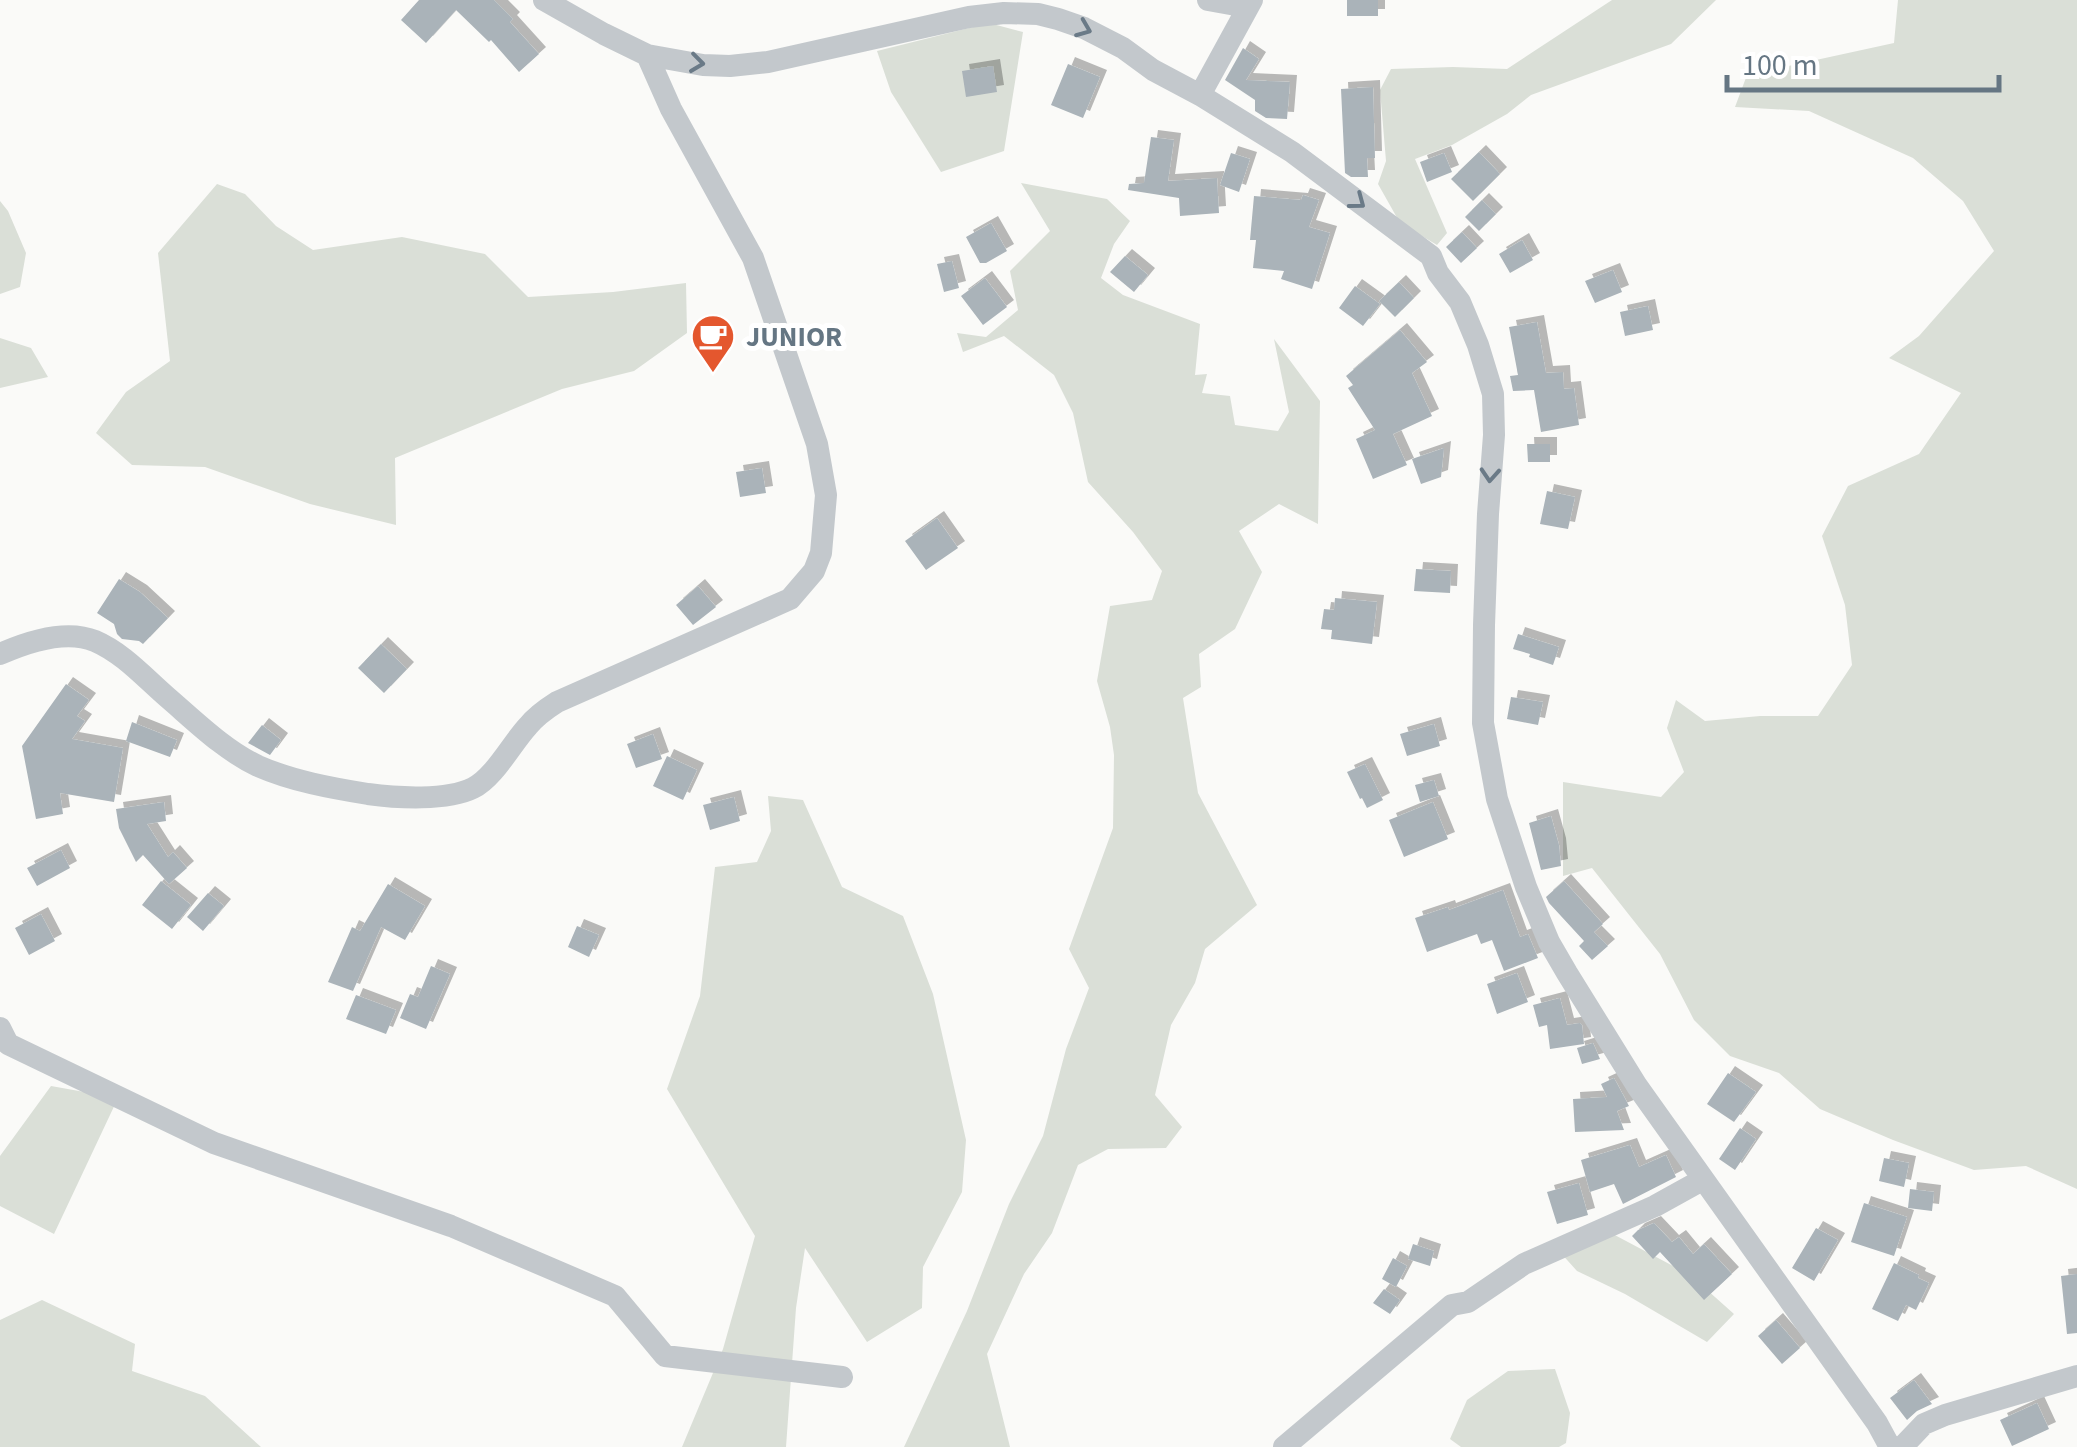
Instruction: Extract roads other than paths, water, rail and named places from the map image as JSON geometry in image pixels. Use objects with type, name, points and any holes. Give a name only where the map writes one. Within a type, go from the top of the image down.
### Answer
[{"type":"street","points":[[544,0],[647,55],[703,65],[768,62],[969,17],[1038,14],[1070,23],[1101,36],[1292,152],[1430,256],[1460,302],[1493,394],[1482,693],[1487,750],[1500,811],[1526,887],[1558,958],[1637,1086],[1877,1423],[1890,1447]]},
{"type":"street","points":[[1038,14],[1058,0]]},
{"type":"street","points":[[1200,95],[1250,3],[1208,0]]},
{"type":"street","points":[[0,654],[39,640],[92,640],[114,651],[193,720],[256,765],[328,787],[382,796],[436,796],[478,786],[529,724],[557,702],[790,600],[814,571],[821,553],[826,495],[817,444],[753,258],[670,108],[647,55]]},
{"type":"street","points":[[0,1028],[8,1044],[214,1144],[451,1226],[616,1296],[665,1356],[842,1377]]},
{"type":"street","points":[[1284,1447],[1452,1305],[1468,1302],[1524,1264],[1655,1206],[1702,1180]]},
{"type":"street","points":[[1902,1447],[1924,1424],[1945,1415],[2077,1376]]},
{"type":"place","name":"JUNIOR","points":[[713,374]]}]
